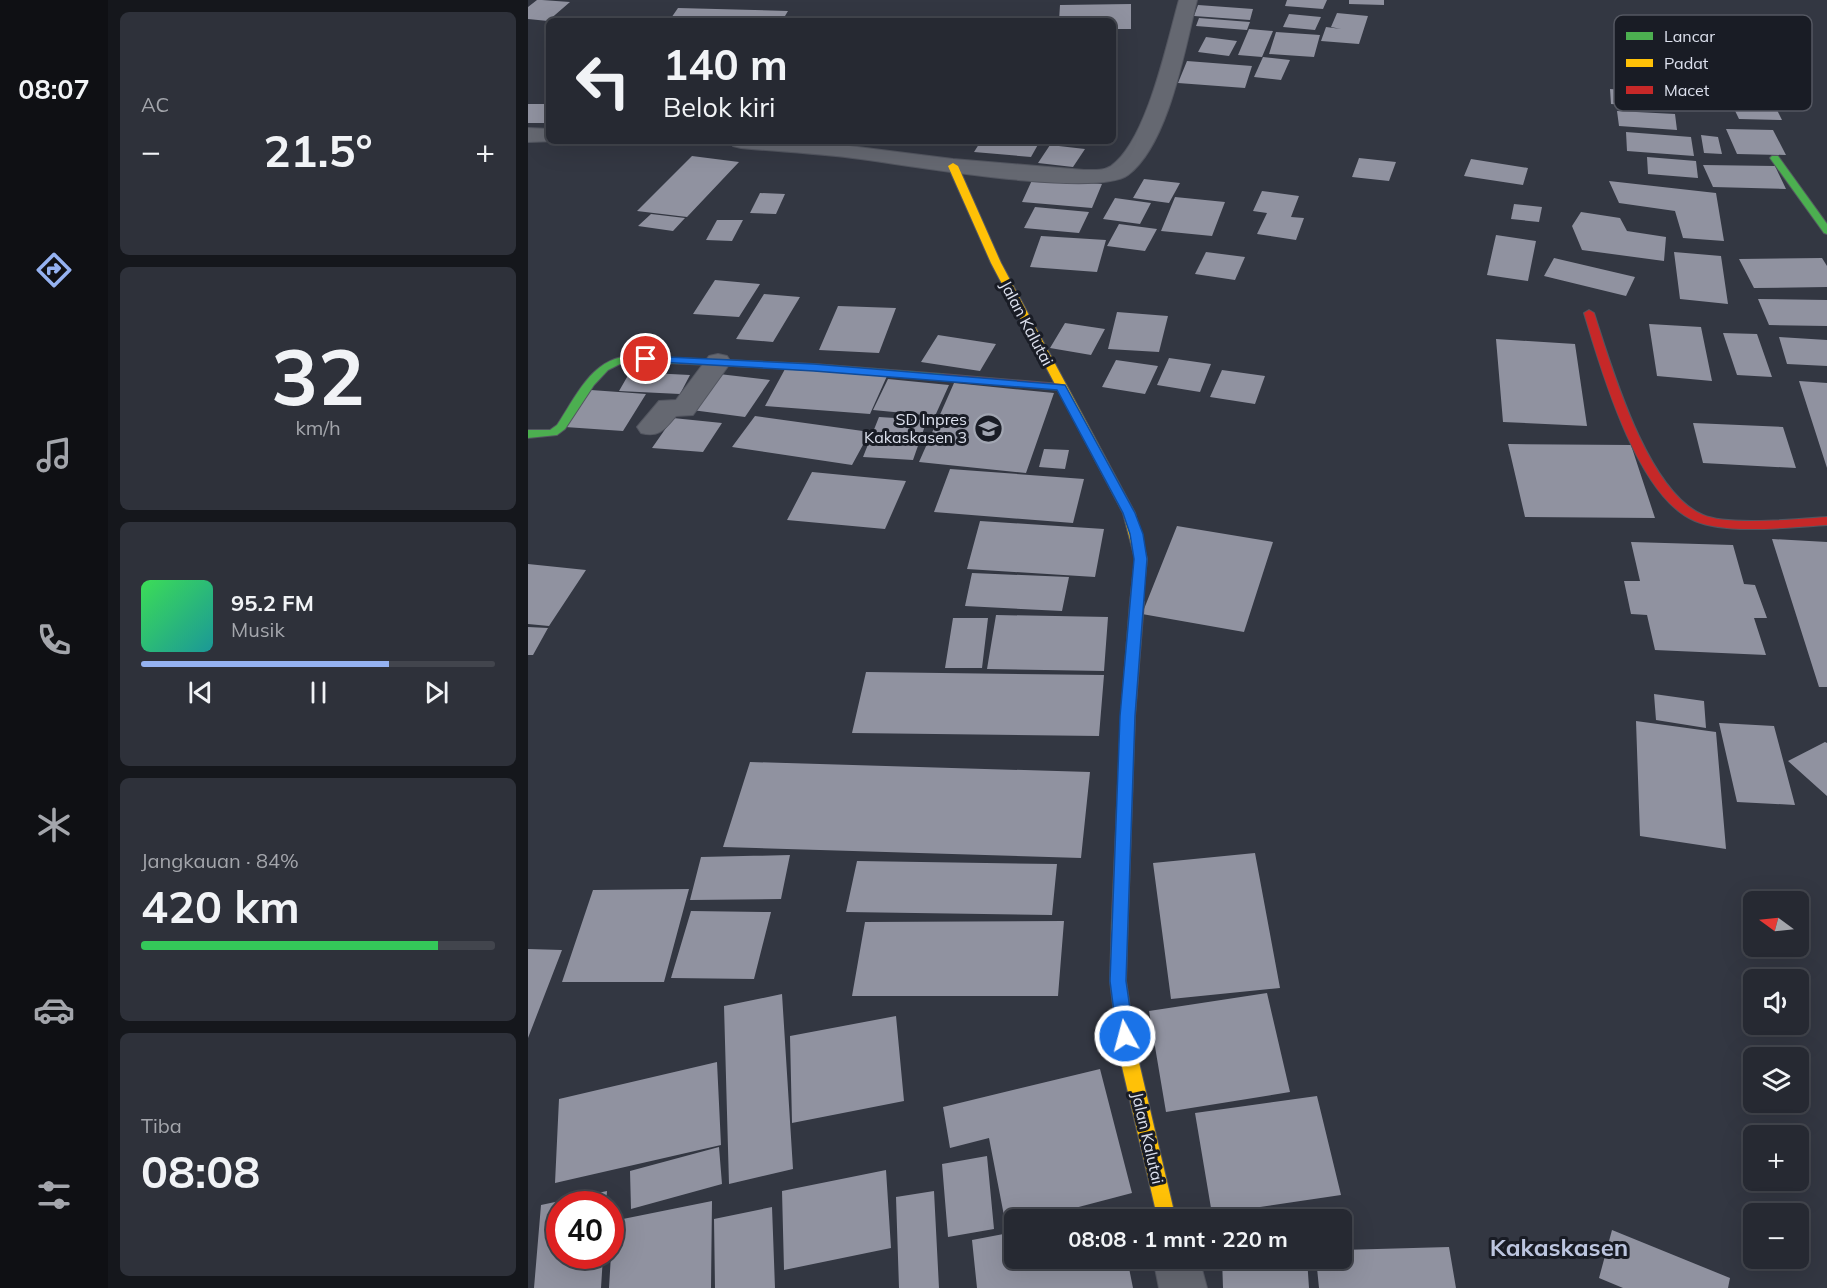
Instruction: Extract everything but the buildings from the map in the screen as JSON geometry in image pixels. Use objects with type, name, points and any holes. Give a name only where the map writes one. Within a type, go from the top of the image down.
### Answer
[{"type":"street","points":[[772,144],[855,152],[953,166],[1084,177],[1106,176],[1118,171],[1130,161],[1158,111],[1188,0]]},
{"type":"street","points":[[528,135],[546,136]]},
{"type":"street","points":[[1775,158],[1827,231]]},
{"type":"street","name":"Jalan Kalutai","points":[[953,166],[996,263],[1129,513],[1136,534],[1141,559],[1128,716],[1118,981],[1128,1054],[1164,1209]]},
{"type":"street","points":[[1589,313],[1621,409],[1654,473],[1679,504],[1706,520],[1765,525],[1827,521]]},
{"type":"street","points":[[528,434],[553,433],[561,427],[601,371],[610,363],[646,359],[718,362],[1061,387]]},
{"type":"street","points":[[651,427],[669,407],[683,409],[718,362]]},
{"type":"street","points":[[1179,1269],[1184,1288]]},
{"type":"traffic: fast","points":[[1775,158],[1827,231]]},
{"type":"traffic: fast","points":[[528,434],[553,433],[561,427],[597,374],[616,361],[646,359],[814,367],[942,377]]},
{"type":"traffic: slow","points":[[953,166],[996,263],[1129,513],[1141,559],[1137,602]]},
{"type":"traffic: slow","points":[[1120,917],[1118,981],[1128,1054],[1164,1209]]},
{"type":"traffic: jam","points":[[1589,313],[1630,428],[1661,485],[1679,505],[1699,518],[1727,523],[1827,521]]},
{"type":"traffic: jam","points":[[942,377],[1061,387]]},
{"type":"traffic: jam","points":[[1120,917],[1128,716],[1137,602]]},
{"type":"place","name":"SD Inpres Kakaskasen 3","points":[[988,428]]},
{"type":"district","name":"Kakaskasen","points":[[1559,1248]]},
{"type":"route","points":[[646,359],[814,368],[1061,387],[1129,513],[1141,559],[1128,716],[1118,981],[1125,1036]]}]
